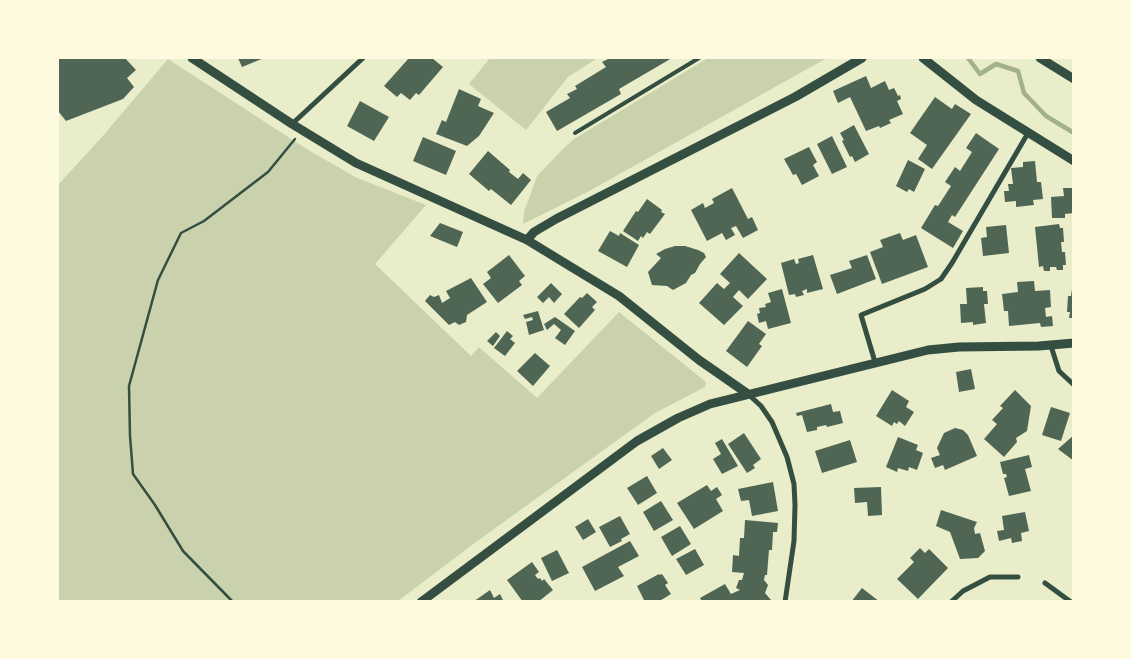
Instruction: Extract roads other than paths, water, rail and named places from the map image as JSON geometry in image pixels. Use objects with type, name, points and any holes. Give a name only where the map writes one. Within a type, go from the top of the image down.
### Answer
[{"type":"street","points":[[192,58],[292,124],[356,163],[527,240],[619,296],[699,360],[748,394],[761,406],[772,422],[787,457],[794,484],[794,541],[785,602]]},
{"type":"street","points":[[292,124],[364,58]]},
{"type":"street","points":[[527,240],[534,232],[556,219],[777,106],[862,58]]},
{"type":"street","points":[[923,58],[976,100],[1074,161]]},
{"type":"street","points":[[1040,58],[1074,79]]},
{"type":"street","points":[[875,362],[861,315],[925,289],[941,280],[1028,133]]},
{"type":"street","points":[[421,602],[637,441],[665,424],[692,412],[721,401],[748,394],[875,362],[944,348],[1074,344]]},
{"type":"street","points":[[1051,346],[1059,371],[1074,385]]},
{"type":"street","points":[[951,602],[963,591],[990,577],[1018,577]]},
{"type":"street","points":[[1045,583],[1071,602]]},
{"type":"lane","points":[[575,133],[699,58]]},
{"type":"waterway","points":[[968,58],[980,74],[996,64],[1018,71],[1024,93],[1046,116],[1074,133]]}]
